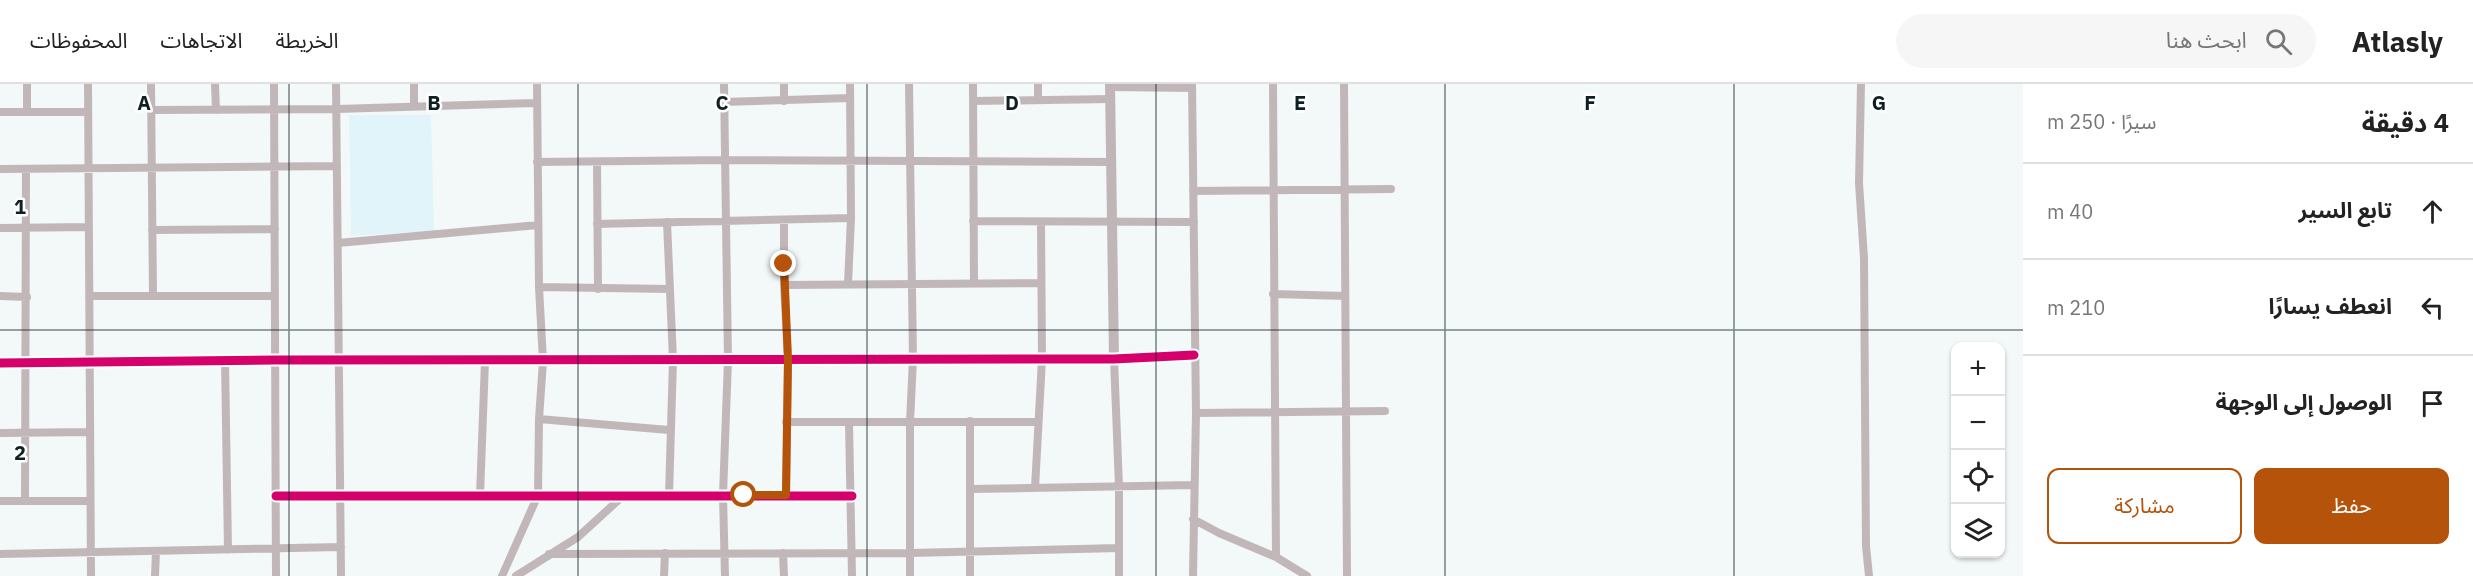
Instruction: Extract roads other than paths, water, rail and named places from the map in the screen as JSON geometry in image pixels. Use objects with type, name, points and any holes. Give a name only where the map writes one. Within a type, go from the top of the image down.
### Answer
[{"type":"street","points":[[27,84],[27,112]]},
{"type":"street","points":[[88,84],[91,576]]},
{"type":"street","points":[[151,84],[153,296]]},
{"type":"street","points":[[215,84],[216,110]]},
{"type":"street","points":[[274,84],[276,576]]},
{"type":"street","points":[[336,84],[341,576]]},
{"type":"street","points":[[414,84],[414,105]]},
{"type":"street","points":[[502,576],[538,495],[539,419],[543,361],[539,287],[537,84]]},
{"type":"street","points":[[724,84],[724,222],[728,360],[723,495],[724,576]]},
{"type":"street","points":[[784,84],[784,101]]},
{"type":"street","points":[[848,284],[851,218],[850,84]]},
{"type":"street","points":[[909,84],[913,359],[910,422],[910,576]]},
{"type":"street","points":[[973,84],[974,284]]},
{"type":"street","points":[[1038,84],[1038,99]]},
{"type":"street","points":[[1273,84],[1276,557]]},
{"type":"street","points":[[1344,84],[1347,576]]},
{"type":"street","points":[[1861,84],[1858,183],[1864,270],[1866,546],[1869,576]]},
{"type":"street","points":[[1119,576],[1110,85],[1192,86],[1196,413],[1193,576]]},
{"type":"street","points":[[723,102],[850,98]]},
{"type":"street","points":[[973,101],[1110,99]]},
{"type":"street","points":[[151,110],[337,109],[537,103]]},
{"type":"street","points":[[0,112],[88,112]]},
{"type":"street","points":[[537,162],[724,160],[1111,162]]},
{"type":"street","points":[[597,162],[598,289]]},
{"type":"street","points":[[0,169],[337,166]]},
{"type":"street","points":[[25,501],[26,169]]},
{"type":"street","points":[[1193,190],[1391,189]]},
{"type":"street","points":[[597,224],[851,218]]},
{"type":"street","points":[[784,220],[784,285],[788,360],[786,495]]},
{"type":"street","points":[[973,221],[1194,222]]},
{"type":"street","points":[[667,222],[673,360],[669,430],[669,495]]},
{"type":"street","points":[[1035,488],[1042,359],[1041,222]]},
{"type":"street","points":[[338,243],[538,225]]},
{"type":"street","points":[[0,228],[89,227]]},
{"type":"street","points":[[152,230],[274,229]]},
{"type":"street","points":[[784,285],[1041,283]]},
{"type":"street","points":[[539,287],[670,289]]},
{"type":"street","points":[[1273,294],[1345,296]]},
{"type":"street","points":[[0,296],[27,297]]},
{"type":"street","points":[[89,296],[275,296]]},
{"type":"street","points":[[0,363],[225,360],[1114,359],[1194,355]]},
{"type":"street","points":[[225,360],[228,550]]},
{"type":"street","points":[[480,495],[485,361]]},
{"type":"street","points":[[1196,413],[1385,411]]},
{"type":"street","points":[[539,419],[669,430]]},
{"type":"street","points":[[970,421],[970,576]]},
{"type":"street","points":[[786,422],[1037,422]]},
{"type":"street","points":[[849,423],[852,576]]},
{"type":"street","points":[[0,433],[90,432]]},
{"type":"street","points":[[970,489],[1193,485]]},
{"type":"street","points":[[276,496],[340,494],[852,496]]},
{"type":"street","points":[[516,576],[578,537],[624,495]]},
{"type":"street","points":[[0,501],[90,501]]},
{"type":"street","points":[[1193,519],[1219,533],[1276,557],[1307,576]]},
{"type":"street","points":[[0,554],[340,547]]},
{"type":"street","points":[[549,554],[910,553],[1119,548]]},
{"type":"street","points":[[155,576],[156,551]]},
{"type":"street","points":[[664,576],[665,553]]},
{"type":"street","points":[[783,553],[784,576]]}]
